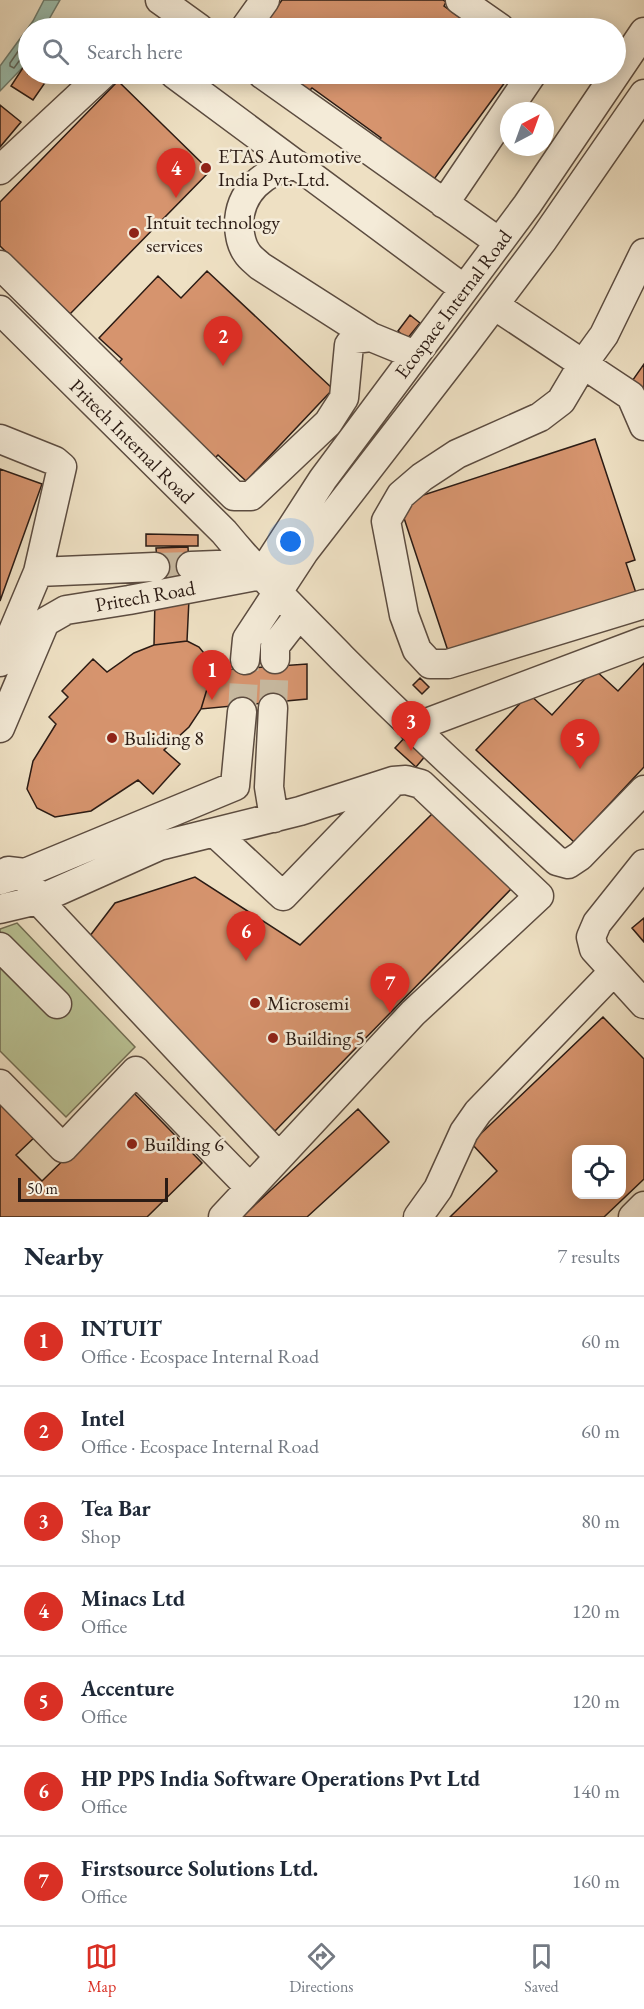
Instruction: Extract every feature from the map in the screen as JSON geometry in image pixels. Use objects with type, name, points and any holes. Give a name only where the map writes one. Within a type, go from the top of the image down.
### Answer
[{"type":"street","points":[[159,0],[185,18]]},
{"type":"street","points":[[252,18],[265,0]]},
{"type":"street","points":[[460,0],[486,18]]},
{"type":"street","name":"Ecospace Internal Road","points":[[626,58],[644,32]]},
{"type":"street","points":[[0,170],[92,84]]},
{"type":"street","points":[[187,84],[464,289]]},
{"type":"street","points":[[276,84],[499,242]]},
{"type":"street","points":[[444,204],[525,84]]},
{"type":"street","name":"Ecospace Internal Road","points":[[295,544],[323,479],[499,242],[609,84]]},
{"type":"street","name":"Ecospace Internal Road","points":[[262,577],[346,497],[494,305],[600,158],[639,111]]},
{"type":"street","points":[[572,138],[600,158]]},
{"type":"street","points":[[296,165],[280,168],[257,181],[249,191],[239,217],[240,239],[247,254],[260,266],[371,337],[415,355]]},
{"type":"street","points":[[644,253],[604,335],[561,400],[540,417],[457,454],[422,477],[401,495],[386,521],[404,615],[417,650],[430,664],[448,664],[644,604]]},
{"type":"street","points":[[0,266],[234,496],[251,496],[328,423],[344,398],[349,345],[354,339],[371,337]]},
{"type":"street","points":[[494,305],[638,401],[644,426]]},
{"type":"street","name":"Pritech Internal Road","points":[[0,310],[224,532],[262,577],[413,728],[557,861],[567,864],[580,856],[644,790]]},
{"type":"street","points":[[438,325],[464,345]]},
{"type":"street","points":[[0,439],[62,466],[38,572],[0,662]]},
{"type":"street","points":[[323,479],[346,497]]},
{"type":"street","points":[[191,566],[262,577],[247,639],[245,660]]},
{"type":"street","points":[[38,572],[155,567]]},
{"type":"street","name":"Pritech Road","points":[[0,728],[45,622],[66,610],[262,577]]},
{"type":"street","points":[[274,659],[275,646],[299,615]]},
{"type":"street","points":[[413,728],[644,641]]},
{"type":"street","points":[[273,708],[269,787],[274,818]]},
{"type":"street","points":[[242,712],[235,786],[8,874],[38,900],[279,1157]]},
{"type":"street","points":[[0,909],[38,900],[159,846],[274,818],[393,781],[406,780],[421,784],[539,896],[413,1013],[223,1217]]},
{"type":"street","points":[[215,833],[283,896],[393,781]]},
{"type":"street","points":[[644,864],[597,923],[591,937],[594,949],[644,1004]]},
{"type":"street","points":[[0,947],[53,1011],[0,968]]},
{"type":"street","points":[[418,1217],[438,1189],[464,1132],[478,1112],[614,971]]},
{"type":"street","points":[[0,1084],[63,1148],[136,1071],[250,1188]]},
{"type":"street","points":[[633,1217],[644,1206]]},
{"type":"shaded area","points":[[17,923],[135,1047],[66,1117],[0,1051],[0,929]]},
{"type":"water","points":[[44,0],[60,0],[50,18],[35,18]]},
{"type":"water","points":[[18,41],[18,72],[0,91],[0,66]]},
{"type":"building","points":[[282,0],[443,0],[446,2],[444,6],[460,18],[269,18]]},
{"type":"building","points":[[18,75],[18,84],[44,84],[33,100],[11,86]]},
{"type":"building","points":[[115,84],[121,84],[210,171],[70,314],[0,246],[0,202]]},
{"type":"building","points":[[297,84],[504,84],[432,182],[378,142],[381,138],[312,88],[308,92]]},
{"type":"building","points":[[0,105],[21,122],[0,147]]},
{"type":"building","points":[[207,271],[333,389],[246,481],[218,455],[213,460],[115,367],[122,359],[99,338],[158,276],[181,298]]},
{"type":"building","points":[[410,315],[420,323],[407,339],[398,331]]},
{"type":"building","points":[[644,364],[644,394],[630,384]]},
{"type":"building","points":[[595,439],[635,560],[626,563],[637,596],[450,657],[399,503]]},
{"type":"building","points":[[0,469],[42,484],[0,601]]},
{"type":"building","points":[[146,534],[198,535],[198,546],[146,546]]},
{"type":"building","points":[[188,547],[190,585],[159,587],[156,548]]},
{"type":"building","points":[[155,599],[189,599],[187,641],[154,645]]},
{"type":"building","name":"Buliding 8","points":[[187,641],[199,647],[208,658],[207,689],[201,709],[189,727],[164,750],[180,764],[153,794],[138,780],[91,811],[55,817],[37,808],[27,789],[33,761],[56,724],[49,717],[68,697],[62,691],[93,659],[107,672],[134,653],[154,645]]},
{"type":"building","points":[[644,663],[644,767],[574,842],[476,750],[529,694],[552,715],[594,669],[618,691]]},
{"type":"building","points":[[307,664],[307,699],[201,709],[207,689],[208,671]]},
{"type":"building","points":[[420,678],[429,687],[422,694],[413,685]]},
{"type":"building","points":[[407,735],[427,754],[416,767],[395,748]]},
{"type":"building","name":"Building 5","points":[[434,812],[514,886],[275,1131],[83,945],[115,903],[195,877],[300,945]]},
{"type":"building","points":[[644,918],[644,942],[632,928]]},
{"type":"building","points":[[603,1017],[644,1059],[644,1179],[626,1196],[626,1145],[572,1145],[572,1199],[623,1199],[604,1217],[450,1217],[497,1171],[471,1143]]},
{"type":"building","name":"Building 6","points":[[133,1092],[202,1163],[147,1217],[0,1217],[0,1093],[39,1133],[16,1155],[42,1181]]},
{"type":"building","points":[[358,1109],[389,1142],[307,1217],[242,1217]]},
{"type":"tunnel","points":[[155,567],[191,566]]},
{"type":"tunnel","points":[[273,708],[275,659]]},
{"type":"tunnel","points":[[242,712],[245,660]]},
{"type":"place","name":"ETAS Automotive India Pvt. Ltd.","points":[[206,168]]},
{"type":"place","name":"Minacs Ltd","points":[[176,198]]},
{"type":"place","name":"Intuit technology services","points":[[134,233]]},
{"type":"place","name":"Intel","points":[[223,366]]},
{"type":"place","name":"INTUIT","points":[[212,700]]},
{"type":"place","name":"Buliding 8","points":[[112,738]]},
{"type":"place","name":"Tea Bar","points":[[411,751]]},
{"type":"place","name":"Accenture","points":[[580,769]]},
{"type":"place","name":"HP PPS India Software Operations Pvt Ltd","points":[[246,961]]},
{"type":"place","name":"Microsemi","points":[[255,1003]]},
{"type":"place","name":"Firstsource Solutions Ltd.","points":[[390,1013]]},
{"type":"place","name":"Building 5","points":[[273,1038]]},
{"type":"place","name":"Building 6","points":[[132,1144]]}]
